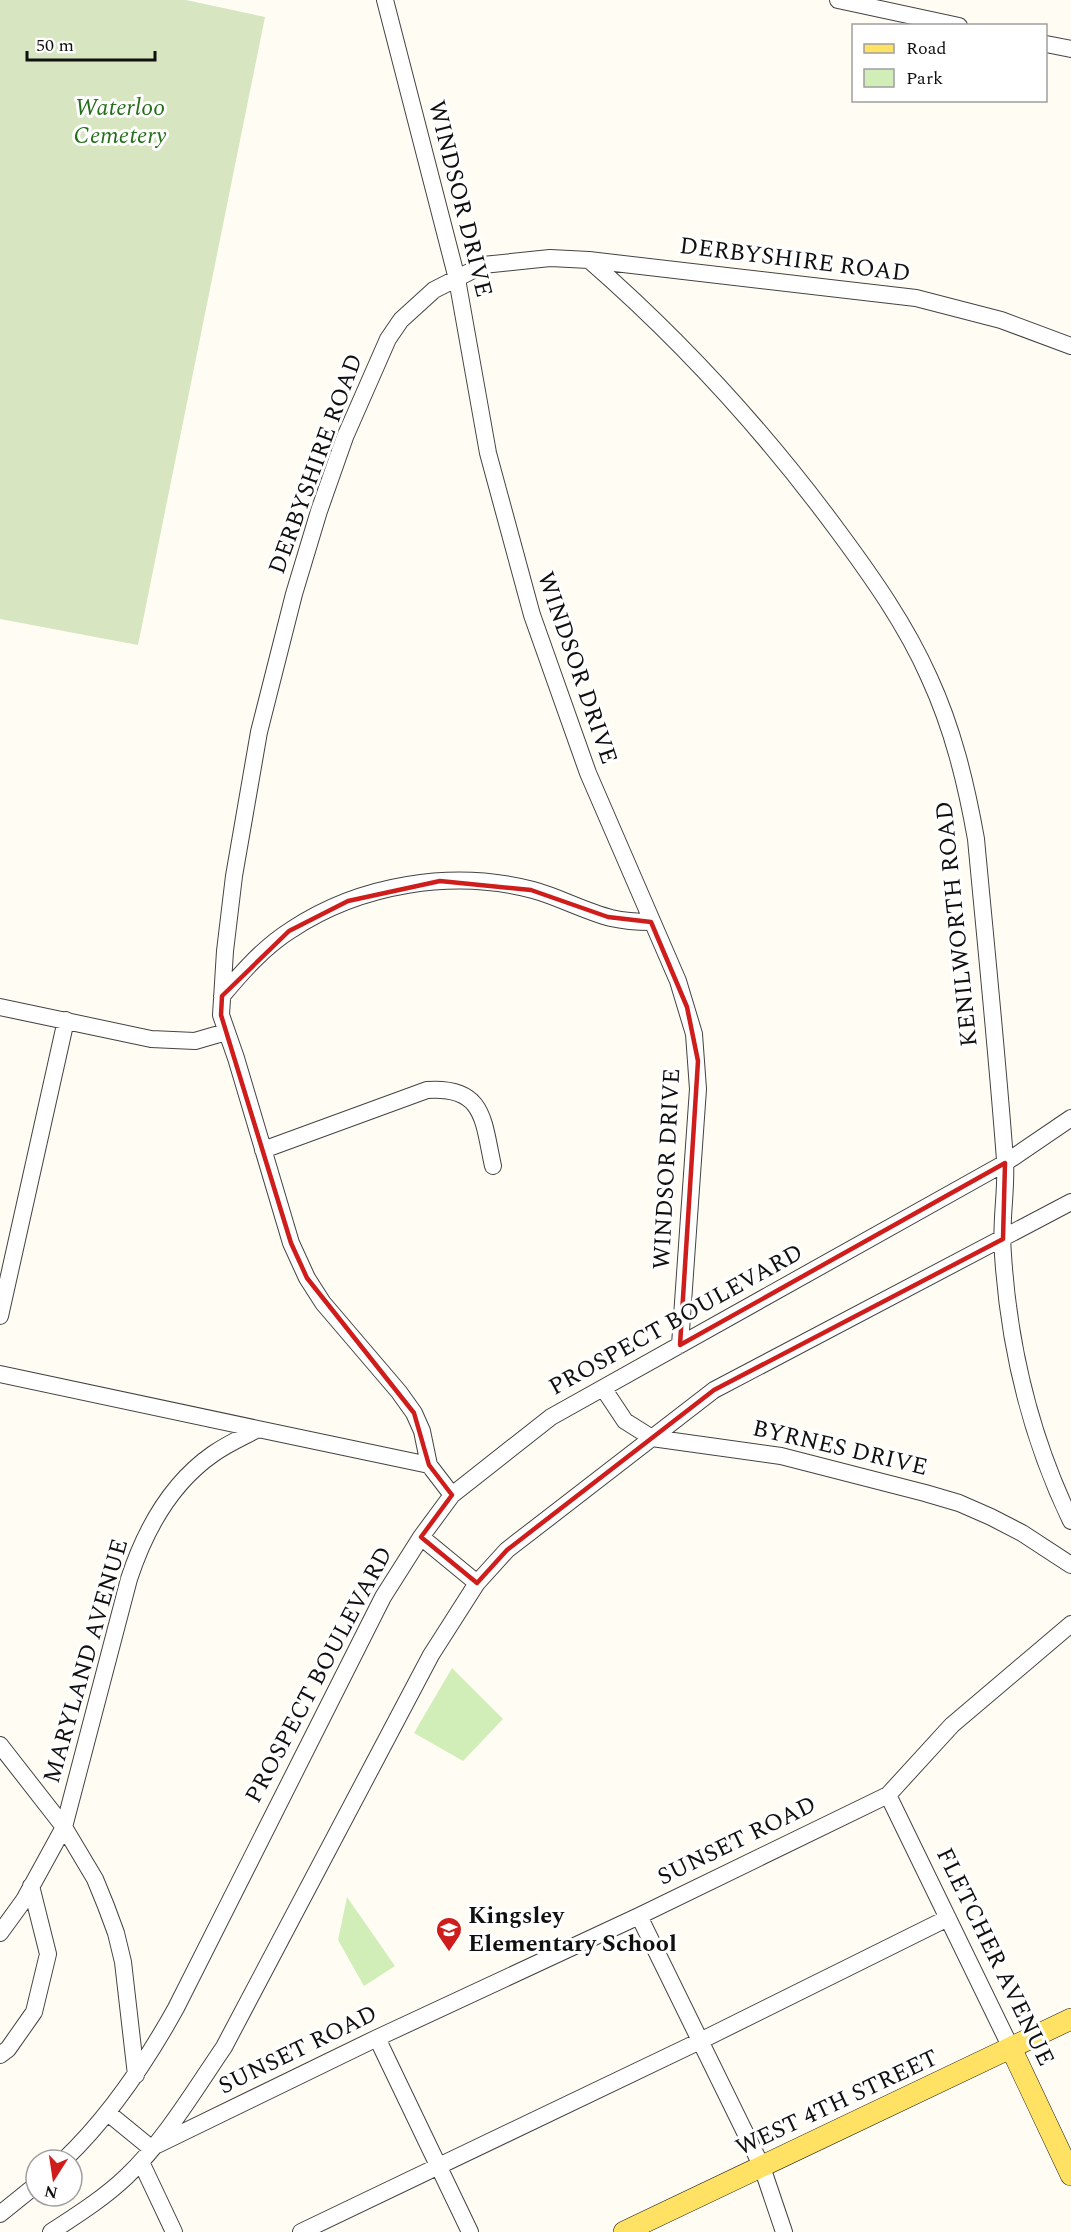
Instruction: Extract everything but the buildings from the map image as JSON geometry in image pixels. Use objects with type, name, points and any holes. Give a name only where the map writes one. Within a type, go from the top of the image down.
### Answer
[{"type":"main road","name":"WEST 4TH STREET","points":[[624,2232],[1071,2019]]},
{"type":"main road","name":"FLETCHER AVENUE","points":[[1011,2048],[1071,2175]]},
{"type":"street","name":"WINDSOR DRIVE","points":[[385,0],[457,279],[488,453],[528,604],[558,694],[588,773],[687,1007],[694,1034],[698,1061],[698,1089],[691,1216],[680,1345]]},
{"type":"street","points":[[838,0],[950,24]]},
{"type":"street","points":[[1047,44],[1071,49]]},
{"type":"street","name":"DERBYSHIRE ROAD","points":[[226,1032],[221,1015],[234,876],[259,732],[294,594],[319,511],[345,437],[388,339],[401,320],[434,290],[483,265],[550,258],[589,260],[916,298],[1001,320],[1070,347]]},
{"type":"street","name":"KENILWORTH ROAD","points":[[589,260],[667,332],[765,437],[823,510],[889,602],[929,676],[945,716],[969,797],[976,839],[1005,1163],[1004,1276],[1019,1371],[1046,1462],[1071,1521]]},
{"type":"street","points":[[222,996],[262,953],[289,931],[316,914],[379,891],[409,885],[471,881],[501,884],[561,899],[608,917],[651,922]]},
{"type":"street","points":[[0,1007],[151,1039],[195,1041],[226,1032],[291,1243],[307,1278],[329,1311],[399,1392],[414,1413],[422,1431],[429,1465],[452,1495]]},
{"type":"street","points":[[0,1316],[66,1020]]},
{"type":"street","points":[[263,1150],[427,1090],[444,1089],[459,1093],[473,1101],[481,1115],[493,1166]]},
{"type":"street","name":"PROSPECT BOULEVARD","points":[[75,2148],[108,2113],[153,2049],[356,1647],[383,1597],[421,1537],[452,1495],[551,1417],[1005,1163],[1071,1118]]},
{"type":"street","points":[[51,2232],[111,2190],[149,2152],[224,2047],[430,1655],[477,1583],[507,1551],[714,1390],[1071,1202]]},
{"type":"street","points":[[0,1374],[429,1465]]},
{"type":"street","name":"BYRNES DRIVE","points":[[603,1388],[625,1421],[652,1438],[781,1456],[937,1496],[991,1516],[1071,1565]]},
{"type":"street","name":"MARYLAND AVENUE","points":[[0,1933],[24,1900],[64,1827],[129,1579],[138,1551],[150,1526],[162,1506],[192,1472],[213,1454],[258,1429]]},
{"type":"street","points":[[421,1537],[477,1583]]},
{"type":"street","name":"SUNSET ROAD","points":[[149,2152],[377,2038],[639,1916],[888,1795],[952,1725],[1071,1624]]},
{"type":"street","points":[[0,1745],[64,1827],[95,1879],[116,1933],[123,1962],[136,2075]]},
{"type":"street","name":"FLETCHER AVENUE","points":[[888,1795],[1011,2048]]},
{"type":"street","points":[[0,2055],[8,2049],[34,2012],[48,1954],[31,1886]]},
{"type":"street","points":[[639,1916],[762,2167],[784,2232]]},
{"type":"street","points":[[301,2232],[700,2041],[948,1918]]},
{"type":"street","points":[[377,2038],[470,2232]]},
{"type":"street","points":[[108,2113],[149,2152],[174,2232]]},
{"type":"street","points":[[0,2214],[24,2195]]},
{"type":"highlighted area","points":[[440,881],[531,890],[608,917],[651,922],[687,1007],[698,1061],[680,1345],[1005,1163],[1003,1239],[714,1390],[507,1550],[477,1583],[421,1537],[452,1495],[429,1465],[414,1413],[307,1278],[291,1243],[221,1015],[222,996],[289,931],[348,901]]},
{"type":"green space","name":"Waterloo Cemetery","points":[[0,0],[186,0],[265,17],[138,645],[0,619]]},
{"type":"green space","points":[[452,1668],[503,1719],[463,1761],[414,1733]]},
{"type":"green space","points":[[347,1897],[395,1966],[364,1986],[338,1940]]},
{"type":"place","name":"Kingsley Elementary School","points":[[449,1953]]}]
